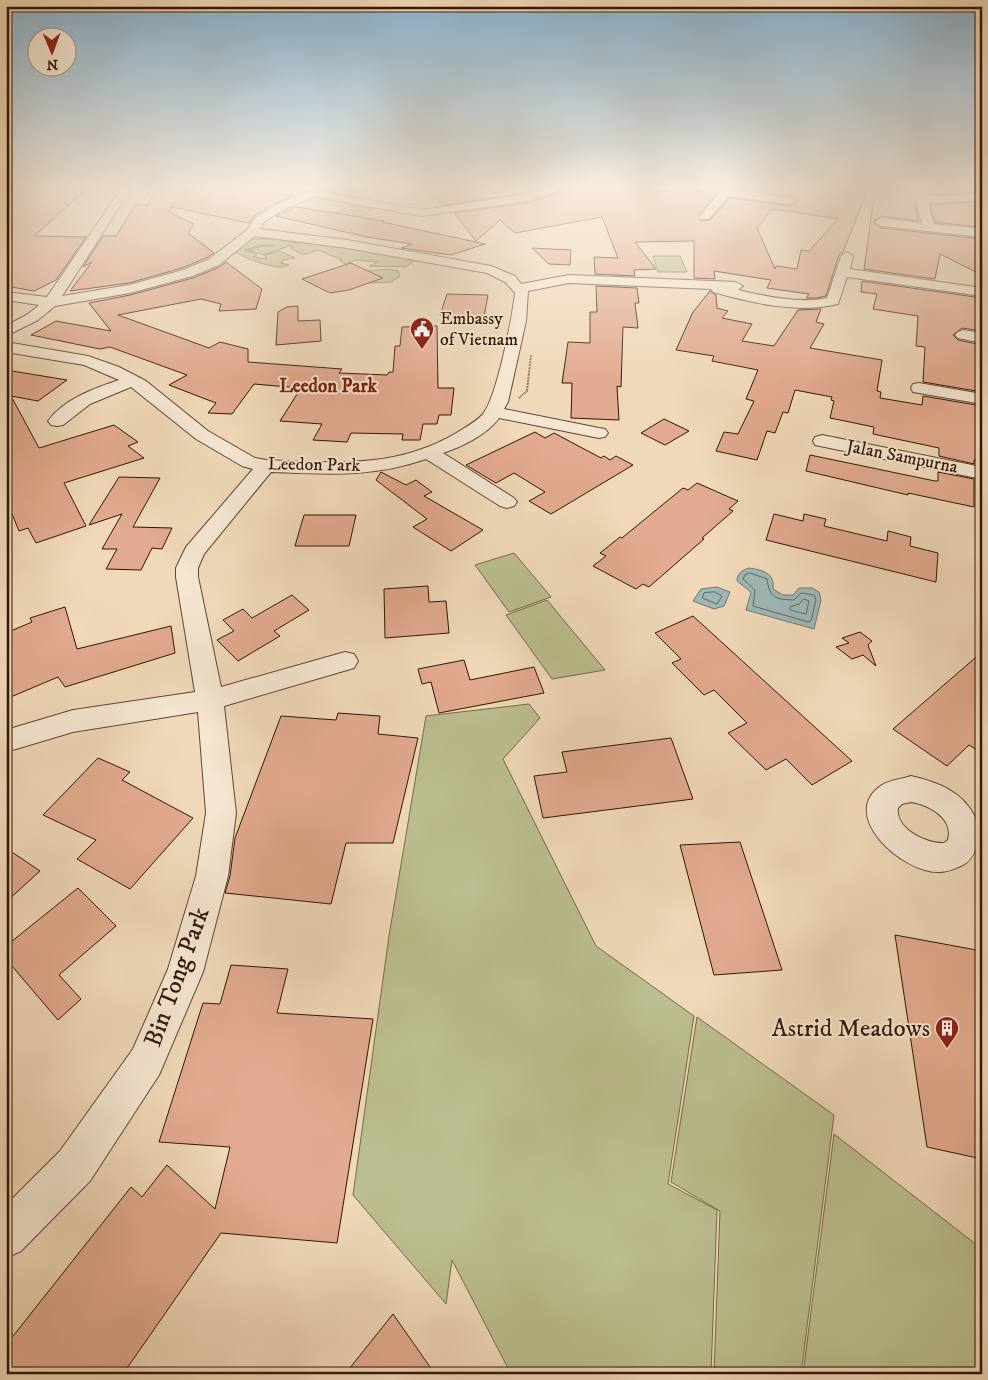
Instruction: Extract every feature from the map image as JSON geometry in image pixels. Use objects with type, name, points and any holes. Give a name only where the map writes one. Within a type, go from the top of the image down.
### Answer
[{"type":"street","points":[[6,332],[33,317],[51,302],[83,253]]},
{"type":"street","points":[[6,296],[51,302],[130,289],[188,273],[214,262],[225,253]]},
{"type":"street","points":[[398,253],[491,270],[510,279],[518,288],[529,288],[550,282],[569,280],[736,286]]},
{"type":"street","points":[[702,285],[803,304],[827,304],[833,302],[847,256]]},
{"type":"street","points":[[843,272],[982,292]]},
{"type":"street","name":"Leedon Park","points":[[6,347],[88,361],[113,370],[133,381],[202,435],[249,462],[266,466],[351,468],[388,464],[451,444],[471,432],[494,412],[499,402],[519,321],[522,293],[518,288]]},
{"type":"street","points":[[963,335],[982,338]]},
{"type":"street","points":[[57,421],[82,400],[133,381]]},
{"type":"street","points":[[919,388],[982,399]]},
{"type":"street","points":[[494,412],[599,433]]},
{"type":"street","name":"Jalan Sampurna","points":[[822,441],[982,473]]},
{"type":"street","points":[[429,452],[507,502]]},
{"type":"street","name":"Bin Tong Park","points":[[6,1236],[75,1166],[146,1062],[185,972],[212,876],[221,813],[210,700],[195,625],[187,568],[194,552],[266,466]]},
{"type":"street","points":[[6,741],[73,721],[210,700],[345,661]]},
{"type":"green space","points":[[238,253],[253,253],[257,255],[253,257],[267,259],[264,255],[285,253],[295,258],[283,260],[281,263],[289,265],[283,267],[263,264]]},
{"type":"green space","points":[[326,253],[376,253],[415,260],[406,267],[369,266],[378,262],[356,260],[345,264],[340,261],[342,260]]},
{"type":"green space","points":[[653,256],[680,256],[687,272],[658,272]]},
{"type":"green space","points":[[389,269],[398,271],[400,276],[391,282],[368,283],[368,271]]},
{"type":"green space","points":[[514,553],[551,597],[509,612],[475,565]]},
{"type":"green space","points":[[547,600],[605,670],[552,679],[506,615]]},
{"type":"green space","points":[[529,704],[540,718],[503,759],[596,946],[694,1016],[668,1184],[717,1210],[711,1374],[511,1374],[452,1260],[446,1304],[353,1195],[389,936],[426,716]]},
{"type":"green space","points":[[697,1017],[834,1115],[801,1374],[714,1374],[720,1211],[671,1182]]},
{"type":"green space","points":[[834,1134],[982,1249],[982,1374],[803,1374]]},
{"type":"water","points":[[749,568],[767,573],[772,579],[773,589],[783,595],[793,595],[799,588],[812,588],[819,592],[821,600],[814,629],[746,610],[751,592],[737,581],[737,578],[739,574]]},
{"type":"water","points":[[717,587],[730,592],[724,606],[714,609],[693,601],[701,589]]},
{"type":"building","points":[[6,253],[75,253],[56,280],[34,291],[6,286]]},
{"type":"building","points":[[92,253],[213,253],[182,268],[129,283],[70,291],[92,262],[83,267]]},
{"type":"building","points":[[538,253],[571,253],[570,265],[549,264]]},
{"type":"building","points":[[616,253],[644,253],[656,269],[634,270],[635,276],[595,274],[594,257],[618,258]]},
{"type":"building","points":[[694,253],[768,253],[775,269],[776,266],[797,269],[800,253],[841,253],[826,296],[816,298],[806,298],[809,294],[767,288],[771,280],[714,271],[715,279],[694,278]]},
{"type":"building","points":[[866,253],[982,253],[982,275],[940,254],[935,279],[864,269]]},
{"type":"building","points":[[226,262],[262,289],[256,309],[219,311],[221,304],[201,299],[118,315],[209,348],[220,342],[248,349],[248,362],[342,369],[339,373],[387,375],[389,372],[393,372],[395,346],[400,346],[402,327],[437,326],[438,388],[454,388],[451,415],[439,415],[437,424],[423,424],[420,440],[402,440],[403,434],[351,433],[347,442],[313,440],[322,424],[280,421],[301,388],[254,384],[232,414],[208,413],[216,403],[169,385],[187,375],[110,347],[100,349],[31,335],[56,321],[111,331],[89,303],[130,295],[193,278],[220,267]]},
{"type":"building","points":[[351,263],[383,278],[349,290],[330,293],[302,279]]},
{"type":"building","points":[[862,281],[982,298],[982,331],[962,328],[953,335],[958,340],[982,345],[982,392],[923,382],[925,347],[916,346],[918,316],[873,309],[877,294],[861,292]]},
{"type":"building","points":[[596,286],[637,288],[639,303],[635,303],[638,328],[623,327],[621,387],[617,386],[619,420],[571,418],[572,383],[562,383],[568,342],[590,343],[590,312],[597,312]]},
{"type":"building","points":[[710,291],[716,295],[717,308],[728,311],[722,318],[752,324],[742,341],[774,346],[798,310],[821,309],[816,322],[824,324],[810,348],[882,360],[877,391],[881,392],[880,398],[922,405],[923,396],[982,406],[980,461],[974,460],[974,464],[939,456],[939,448],[873,434],[874,427],[830,418],[834,401],[831,400],[832,397],[795,390],[788,413],[783,412],[775,433],[767,431],[757,460],[716,451],[724,432],[738,434],[754,401],[746,399],[758,370],[712,361],[714,356],[676,350],[693,312]]},
{"type":"building","points":[[447,294],[488,295],[484,317],[440,315]]},
{"type":"building","points":[[298,306],[298,321],[320,320],[321,341],[276,345],[278,312],[287,307]]},
{"type":"building","points":[[6,370],[67,380],[38,401],[11,396],[39,448],[114,425],[138,442],[128,446],[144,458],[64,483],[86,526],[36,543],[28,528],[19,531],[6,499]]},
{"type":"building","points":[[664,419],[689,431],[665,445],[641,433]]},
{"type":"building","points":[[535,432],[545,438],[554,433],[601,458],[604,456],[610,460],[616,456],[633,465],[551,514],[529,501],[545,492],[514,473],[496,483],[466,465]]},
{"type":"building","points":[[810,455],[935,481],[938,481],[938,472],[974,479],[974,507],[908,493],[908,495],[806,471]]},
{"type":"building","points":[[381,472],[406,485],[416,480],[432,492],[424,496],[483,530],[451,551],[413,527],[427,519],[376,480]]},
{"type":"building","points":[[119,477],[160,478],[133,527],[172,528],[162,549],[152,548],[141,570],[106,569],[117,549],[102,549],[122,514],[89,525]]},
{"type":"building","points":[[697,483],[738,501],[729,509],[733,511],[649,587],[643,584],[636,589],[593,566],[606,556],[600,553],[620,537],[622,538],[683,488],[688,490]]},
{"type":"building","points":[[774,514],[803,521],[804,514],[826,519],[824,526],[887,541],[888,531],[911,537],[910,546],[938,553],[936,582],[766,540]]},
{"type":"building","points":[[304,515],[356,515],[349,546],[295,546]]},
{"type":"building","points":[[428,586],[429,602],[446,601],[449,633],[385,638],[384,589]]},
{"type":"building","points":[[292,595],[309,610],[274,631],[280,636],[238,661],[217,640],[234,631],[223,620],[243,609],[252,618]]},
{"type":"building","points":[[65,607],[77,649],[171,626],[175,653],[65,687],[58,677],[6,699],[6,633],[32,622],[30,618]]},
{"type":"building","points":[[693,616],[852,761],[812,785],[786,759],[766,770],[728,733],[747,723],[714,690],[704,695],[672,663],[681,659],[655,633]]},
{"type":"building","points":[[860,632],[872,641],[868,645],[876,666],[863,655],[852,659],[836,647],[849,643],[842,638]]},
{"type":"building","points":[[982,652],[982,753],[969,745],[947,766],[893,729]]},
{"type":"building","points":[[464,660],[470,680],[534,667],[544,693],[439,713],[431,682],[422,684],[418,669]]},
{"type":"building","points":[[338,713],[380,716],[378,734],[418,738],[393,843],[346,843],[331,904],[225,893],[230,876],[235,838],[281,716],[336,720]]},
{"type":"building","points":[[671,738],[693,799],[543,818],[534,776],[567,772],[562,752]]},
{"type":"building","points":[[98,758],[130,772],[122,780],[193,818],[130,889],[77,859],[96,840],[43,815]]},
{"type":"building","name":"Astrid Meadows","points":[[740,842],[782,970],[714,975],[680,845]]},
{"type":"building","points":[[6,848],[40,871],[6,902]]},
{"type":"building","points":[[78,888],[116,926],[59,975],[81,999],[58,1020],[6,959],[6,946]]},
{"type":"building","name":"Astrid Meadows","points":[[895,935],[982,951],[982,1159],[927,1147]]},
{"type":"building","points":[[231,965],[288,969],[277,1013],[373,1019],[337,1243],[221,1233],[123,1374],[13,1374],[6,1365],[6,1345],[131,1187],[142,1197],[167,1165],[215,1209],[230,1147],[159,1142],[203,1003],[220,1004]]},
{"type":"building","points":[[393,1314],[435,1374],[345,1374]]},
{"type":"place","name":"Embassy of Vietnam","points":[[422,350]]},
{"type":"place","name":"Astrid Meadows","points":[[947,1049]]},
{"type":"district","name":"Leedon Park","points":[[328,386]]}]
